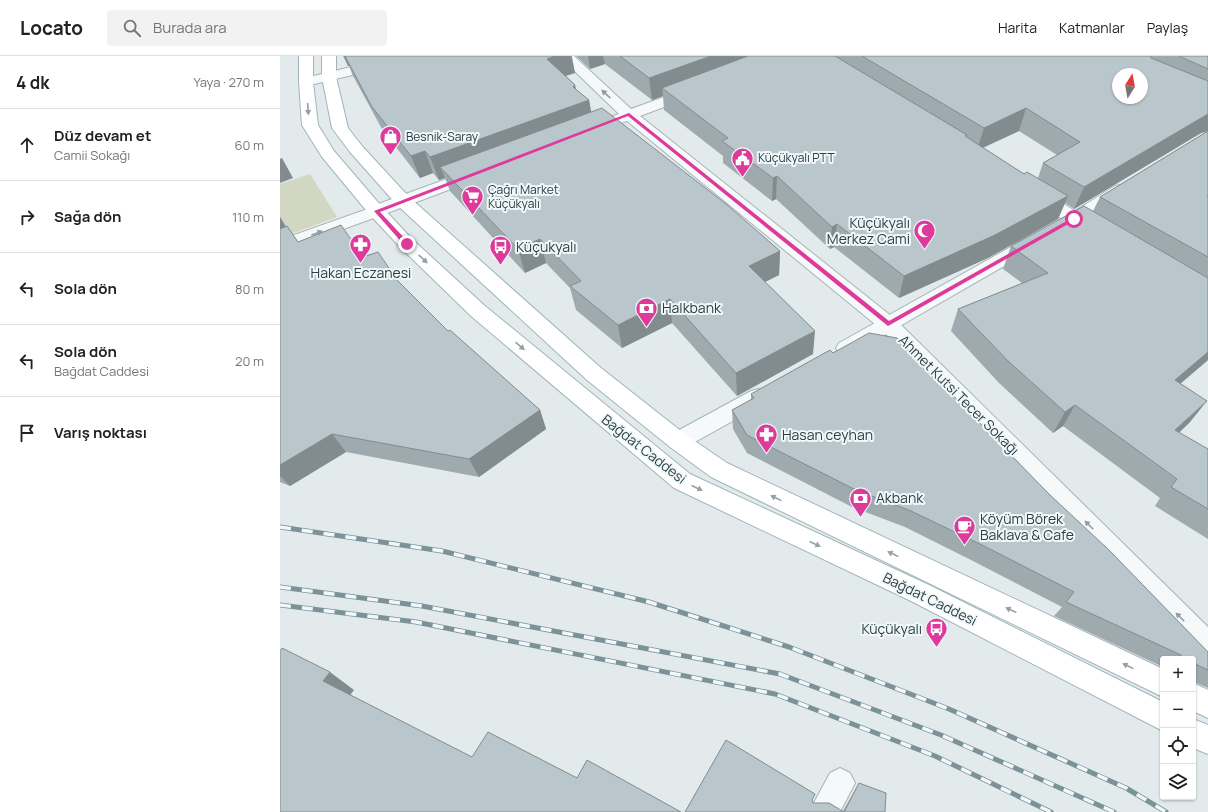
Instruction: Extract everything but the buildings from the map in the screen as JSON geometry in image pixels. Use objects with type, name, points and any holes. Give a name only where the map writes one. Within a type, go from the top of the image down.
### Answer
[{"type":"main road","name":"Bağdat Caddesi","points":[[306,56],[306,82],[310,125],[328,154],[376,211],[407,244],[478,311],[682,481],[920,593],[1160,715]]},
{"type":"main road","name":"Bağdat Caddesi","points":[[329,66],[340,128],[356,149],[403,201],[594,374],[678,441],[719,470],[1160,682]]},
{"type":"main road","points":[[1196,698],[1208,704]]},
{"type":"main road","points":[[1196,734],[1208,740]]},
{"type":"street","points":[[306,82],[329,66],[415,56]]},
{"type":"street","name":"Ahmet Kutsi Tecer Sokağı","points":[[566,56],[629,115],[888,324],[1208,645]]},
{"type":"street","points":[[607,123],[701,88]]},
{"type":"street","points":[[280,246],[490,168]]},
{"type":"street","points":[[827,358],[1074,219],[1134,182]]},
{"type":"street","points":[[1020,185],[1074,219],[1108,238]]},
{"type":"street","points":[[678,441],[773,388]]},
{"type":"street","points":[[824,812],[840,783]]},
{"type":"green space","points":[[310,174],[337,217],[280,238],[280,184]]},
{"type":"railway","points":[[280,527],[442,551],[649,602],[789,647],[949,709],[1126,788],[1166,812]]},
{"type":"railway","points":[[280,587],[422,606],[780,674],[941,735],[1114,812]]},
{"type":"railway","points":[[280,605],[416,622],[775,694],[935,756],[1051,812]]},
{"type":"place","name":"Besnik-Saray","points":[[390,156]]},
{"type":"place","name":"Küçükyalı PTT","points":[[742,178]]},
{"type":"place","name":"Çağrı Market Küçükyalı","points":[[473,216]]},
{"type":"place","name":"Küçükyalı Merkez Cami","points":[[925,250]]},
{"type":"place","name":"Hakan Eczanesi","points":[[361,264]]},
{"type":"place","name":"Küçukyalı","points":[[500,266]]},
{"type":"place","name":"Halkbank","points":[[646,328]]},
{"type":"place","name":"Hasan ceyhan","points":[[766,454]]},
{"type":"place","name":"Akbank","points":[[861,518]]},
{"type":"place","name":"Köyüm Börek Baklava & Cafe","points":[[964,546]]},
{"type":"place","name":"Küçükyalı","points":[[937,648]]},
{"type":"route","points":[[407,244],[376,211],[629,115],[888,324],[1074,219]]}]
